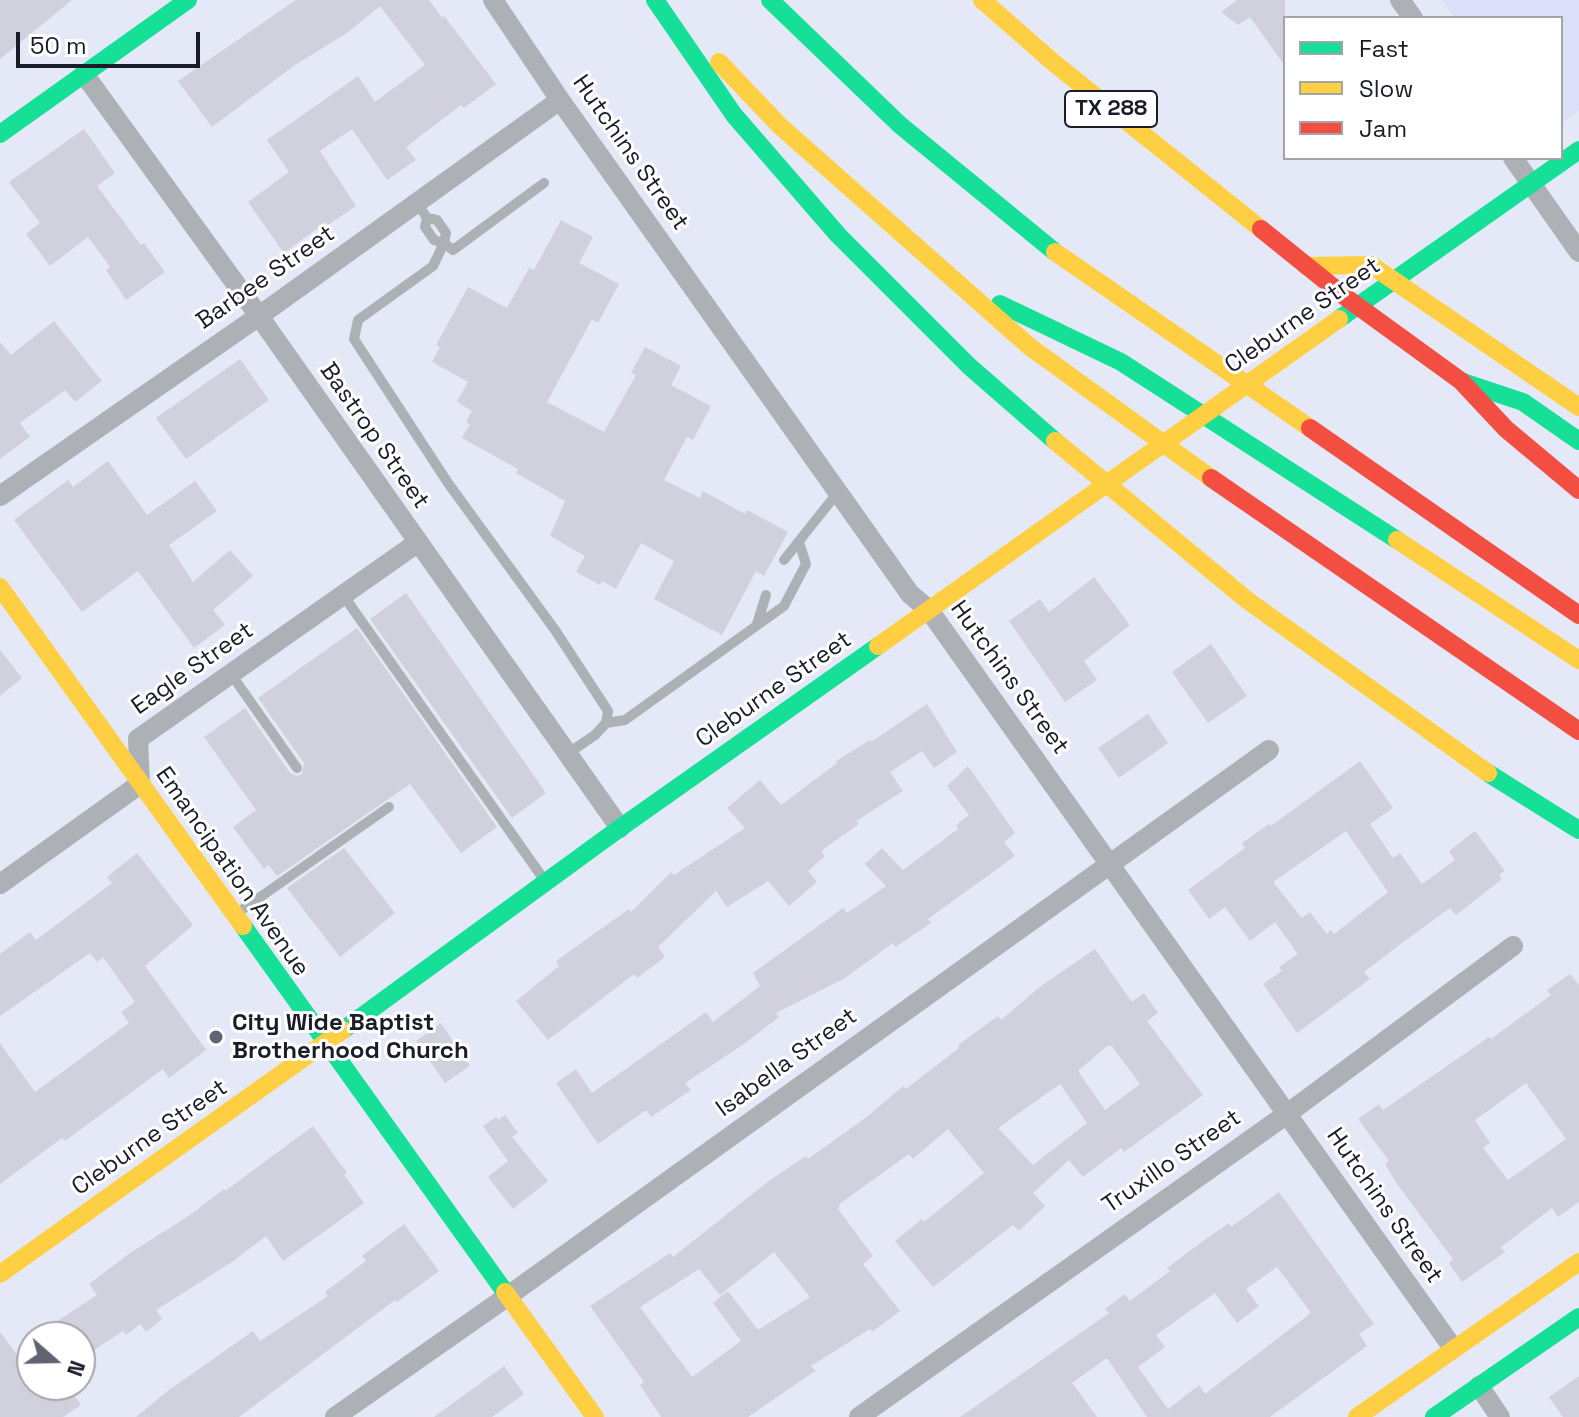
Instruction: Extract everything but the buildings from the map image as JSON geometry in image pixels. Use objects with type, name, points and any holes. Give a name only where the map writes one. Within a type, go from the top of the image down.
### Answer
[{"type":"main road","points":[[0,134],[188,0]]},
{"type":"main road","points":[[655,0],[695,62],[777,167],[969,366],[1037,426],[1259,608],[1505,785],[1579,830]]},
{"type":"main road","points":[[665,0],[780,126],[1021,339],[1243,501],[1579,731]]},
{"type":"main road","points":[[770,0],[889,115],[964,181],[1097,283],[1579,615]]},
{"type":"main road","name":"TX 288","points":[[982,0],[1054,63],[1306,266]]},
{"type":"main road","name":"Cleburne Street","points":[[0,1274],[620,828],[1579,150]]},
{"type":"main road","points":[[1306,266],[1371,265],[1579,407]]},
{"type":"main road","points":[[1306,266],[1461,381],[1506,429],[1579,490]]},
{"type":"main road","points":[[962,286],[1121,362],[1287,467],[1579,660]]},
{"type":"main road","points":[[1461,381],[1523,402],[1579,441]]},
{"type":"main road","name":"Emancipation Avenue","points":[[0,587],[595,1417]]},
{"type":"main road","points":[[1357,1417],[1579,1262]]},
{"type":"main road","points":[[1434,1417],[1579,1317]]},
{"type":"street","name":"Hutchins Street","points":[[493,0],[560,100],[910,594],[929,610],[1453,1348]]},
{"type":"street","name":"Bastrop Street","points":[[84,74],[259,316],[620,828]]},
{"type":"street","name":"Barbee Street","points":[[0,496],[259,316],[422,211],[560,100]]},
{"type":"street","points":[[1514,160],[1579,252]]},
{"type":"street","name":"Eagle Street","points":[[140,784],[138,739],[417,543]]},
{"type":"street","name":"Isabella Street","points":[[335,1417],[1269,750]]},
{"type":"street","points":[[0,884],[140,784]]},
{"type":"street","name":"Truxillo Street","points":[[859,1417],[1287,1114],[1513,946]]},
{"type":"street","points":[[1479,1386],[1500,1417]]},
{"type":"lane","points":[[422,211],[425,227],[434,240],[453,250],[544,183]]},
{"type":"lane","points":[[444,243],[433,266],[358,320],[354,339],[448,483],[555,630],[608,711],[606,723],[595,735],[567,754]]},
{"type":"lane","points":[[784,560],[838,492]]},
{"type":"lane","points":[[606,723],[625,720],[784,606],[806,564],[799,542]]},
{"type":"lane","points":[[343,595],[546,882]]},
{"type":"lane","points":[[757,624],[766,595]]},
{"type":"lane","points":[[231,674],[297,768]]},
{"type":"lane","points":[[234,916],[389,807]]},
{"type":"shaded area","points":[[1442,0],[1579,0],[1579,111],[1563,122],[1563,16],[1454,16]]},
{"type":"traffic: fast","points":[[0,134],[188,0]]},
{"type":"traffic: fast","points":[[655,0],[734,115],[838,235],[969,366],[1055,441]]},
{"type":"traffic: fast","points":[[770,0],[900,125],[1055,252]]},
{"type":"traffic: fast","points":[[1339,319],[1579,150]]},
{"type":"traffic: fast","points":[[1000,304],[1121,362],[1397,540]]},
{"type":"traffic: fast","points":[[1463,382],[1523,402],[1579,441]]},
{"type":"traffic: fast","points":[[343,1030],[620,828],[878,646]]},
{"type":"traffic: fast","points":[[1488,773],[1579,830]]},
{"type":"traffic: fast","points":[[243,926],[505,1292]]},
{"type":"traffic: fast","points":[[1434,1417],[1579,1317]]},
{"type":"traffic: slow","points":[[982,0],[1054,63],[1261,229]]},
{"type":"traffic: slow","points":[[719,62],[780,126],[1030,347],[1211,478]]},
{"type":"traffic: slow","points":[[1055,252],[1310,428]]},
{"type":"traffic: slow","points":[[1306,266],[1371,265],[1579,407]]},
{"type":"traffic: slow","points":[[878,646],[1339,319]]},
{"type":"traffic: slow","points":[[1055,441],[1247,600],[1488,773]]},
{"type":"traffic: slow","points":[[1397,540],[1579,660]]},
{"type":"traffic: slow","points":[[0,587],[243,926]]},
{"type":"traffic: slow","points":[[0,1274],[343,1030]]},
{"type":"traffic: slow","points":[[1357,1417],[1579,1262]]},
{"type":"traffic: slow","points":[[505,1292],[595,1417]]},
{"type":"traffic: jam","points":[[1261,229],[1348,299],[1461,381],[1506,429],[1579,490]]},
{"type":"traffic: jam","points":[[1310,428],[1579,615]]},
{"type":"traffic: jam","points":[[1211,478],[1579,731]]},
{"type":"place","name":"City Wide Baptist Brotherhood Church","points":[[216,1037]]}]
